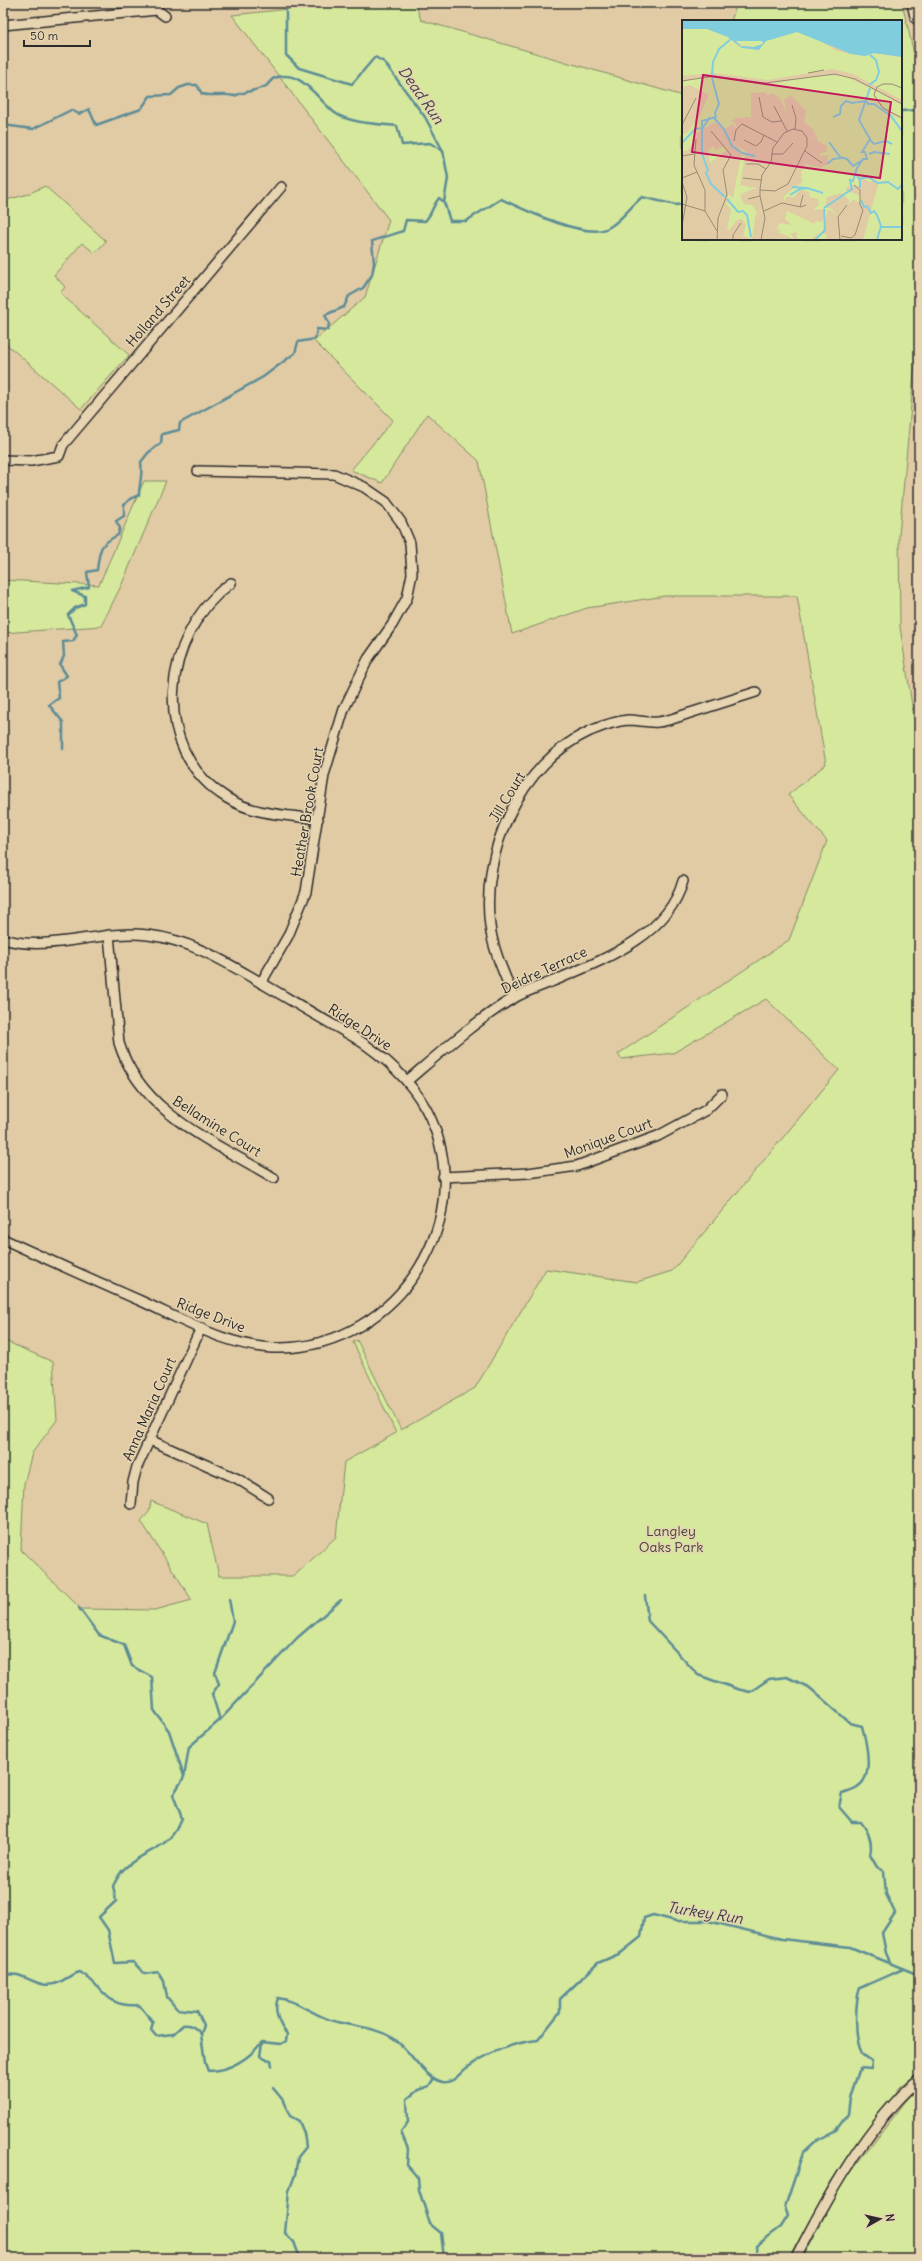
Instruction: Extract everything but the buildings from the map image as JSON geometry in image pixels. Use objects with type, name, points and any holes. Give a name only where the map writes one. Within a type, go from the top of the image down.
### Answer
[{"type":"highway","points":[[916,3],[919,16]]},
{"type":"street","points":[[3,25],[157,10],[165,16]]},
{"type":"street","name":"Holland Street","points":[[3,460],[31,461],[59,456],[68,439],[281,187]]},
{"type":"street","name":"Heather Brook Court","points":[[198,471],[334,474],[374,492],[392,508],[401,522],[408,538],[412,559],[411,585],[404,606],[368,659],[344,709],[324,775],[310,872],[303,904],[282,948],[261,983]]},
{"type":"street","points":[[231,583],[220,592],[201,613],[189,637],[175,673],[173,710],[178,737],[184,752],[197,772],[209,785],[228,798],[256,810],[318,819]]},
{"type":"street","name":"Jill Court","points":[[514,998],[493,944],[488,908],[489,887],[492,866],[502,830],[520,795],[532,778],[551,758],[575,739],[590,731],[617,721],[658,722],[756,692]]},
{"type":"street","name":"Deidre Terrace","points":[[407,1081],[482,1019],[514,998],[626,947],[650,930],[670,911],[683,881]]},
{"type":"street","name":"Ridge Drive","points":[[3,939],[44,944],[109,935],[147,935],[187,943],[206,951],[372,1049],[407,1081],[427,1111],[434,1127],[439,1145],[443,1177],[439,1221],[427,1254],[408,1286],[394,1300],[353,1331],[322,1342],[280,1348],[244,1343],[201,1328],[3,1239]]},
{"type":"street","name":"Bellamine Court","points":[[109,935],[119,1043],[123,1057],[134,1076],[148,1095],[170,1116],[274,1178]]},
{"type":"street","name":"Monique Court","points":[[443,1177],[528,1173],[577,1166],[658,1136],[706,1110],[722,1094]]},
{"type":"street","name":"Anna Maria Court","points":[[132,1504],[133,1482],[137,1467],[201,1328]]},
{"type":"street","points":[[150,1440],[238,1479],[268,1498]]},
{"type":"street","points":[[796,2258],[812,2227],[860,2148],[903,2094],[919,2079]]},
{"type":"green space","name":"Langley Oaks Park","points":[[291,3],[413,3],[416,5],[421,20],[682,96],[682,240],[902,240],[902,20],[731,20],[737,3],[902,3],[915,58],[919,97],[919,319],[899,535],[900,627],[919,751],[919,2072],[900,2087],[832,2180],[789,2258],[3,2258],[3,1340],[53,1362],[57,1420],[32,1453],[24,1484],[21,1550],[81,1609],[155,1610],[192,1600],[141,1521],[149,1512],[151,1501],[207,1524],[219,1576],[294,1576],[336,1537],[344,1462],[396,1433],[353,1342],[357,1340],[401,1430],[475,1388],[546,1269],[637,1282],[672,1271],[839,1070],[766,999],[673,1053],[621,1059],[618,1054],[789,940],[827,841],[788,795],[826,764],[797,596],[665,596],[587,608],[512,634],[479,461],[427,414],[382,483],[351,470],[393,420],[314,341],[365,297],[389,220],[232,15],[299,8]]},
{"type":"green space","points":[[45,186],[106,241],[95,253],[82,243],[54,275],[65,287],[60,293],[129,355],[81,409],[3,341],[3,201],[28,194]]},
{"type":"green space","points":[[144,481],[166,481],[121,586],[101,626],[3,633],[3,580],[99,585]]},
{"type":"green space","points":[[919,2086],[919,2258],[803,2258],[841,2184],[905,2101]]},
{"type":"waterway","name":"Dead Run","points":[[284,3],[286,6],[286,55],[299,68],[352,84],[375,57],[384,62],[425,117],[443,151],[448,178],[444,202],[450,221],[466,221],[501,199],[554,222],[570,227],[598,231],[613,225],[642,197],[676,205],[682,204]]},
{"type":"waterway","points":[[3,125],[33,129],[71,110],[79,114],[89,109],[96,125],[141,109],[150,96],[171,95],[179,88],[188,85],[197,85],[202,94],[234,96],[263,87],[271,80],[284,76],[293,77],[301,81],[308,86],[328,107],[341,116],[356,121],[397,126],[402,145],[430,143],[443,151]]},
{"type":"waterway","name":"Dead Run","points":[[902,111],[919,110]]},
{"type":"waterway","points":[[63,749],[63,722],[49,705],[59,698],[57,682],[67,676],[60,665],[64,656],[63,642],[73,641],[77,635],[68,615],[75,608],[85,604],[85,596],[72,591],[89,587],[87,572],[97,570],[103,545],[118,535],[120,528],[116,521],[124,516],[124,505],[130,499],[139,495],[142,471],[141,462],[148,453],[161,443],[162,434],[179,430],[180,423],[263,377],[295,353],[298,342],[315,339],[317,329],[328,330],[329,323],[325,315],[344,307],[349,296],[363,288],[372,275],[374,263],[372,241],[403,231],[406,220],[425,221],[439,198],[444,202]]},
{"type":"waterway","points":[[645,1596],[648,1621],[698,1675],[750,1692],[769,1679],[787,1677],[810,1688],[850,1723],[862,1726],[868,1753],[868,1768],[864,1780],[860,1785],[842,1793],[839,1807],[852,1822],[861,1822],[864,1826],[871,1842],[870,1855],[877,1867],[884,1871],[886,1894],[895,1913],[882,1933],[886,1953],[891,1964]]},
{"type":"waterway","points":[[220,1720],[212,1694],[219,1684],[215,1673],[233,1621],[229,1599]]},
{"type":"waterway","points":[[201,2034],[204,2025],[197,2011],[177,2009],[167,1997],[164,1981],[158,1972],[145,1974],[133,1962],[115,1963],[108,1930],[99,1917],[116,1901],[113,1886],[123,1870],[133,1861],[164,1843],[176,1829],[182,1818],[173,1795],[184,1777],[189,1747],[220,1720],[297,1638],[341,1600]]},
{"type":"waterway","points":[[79,1608],[99,1635],[124,1645],[132,1666],[152,1677],[154,1710],[169,1731],[184,1776]]},
{"type":"waterway","name":"Turkey Run","points":[[3,1973],[18,1975],[38,1983],[48,1985],[60,1982],[80,1972],[112,2000],[127,2005],[139,2005],[153,2022],[151,2030],[156,2036],[173,2034],[183,2025],[188,2025],[195,2028],[201,2034],[205,2063],[208,2071],[223,2069],[238,2063],[251,2054],[262,2042],[281,2044],[286,2041],[287,2034],[279,2022],[276,2007],[278,1998],[291,2001],[330,2020],[378,2031],[393,2038],[429,2075],[443,2082],[454,2079],[465,2069],[501,2049],[519,2043],[538,2040],[560,2012],[560,1999],[598,1963],[621,1953],[641,1937],[644,1918],[653,1915],[676,1921],[708,1921],[782,1939],[850,1947],[919,1975]]},
{"type":"waterway","points":[[757,2258],[756,2246],[781,2227],[788,2216],[785,2207],[803,2153],[817,2140],[836,2130],[848,2114],[850,2097],[860,2068],[871,2069],[872,2061],[862,2053],[859,2047],[856,2011],[860,1988],[903,1969]]},
{"type":"waterway","points":[[262,2043],[260,2056],[271,2060],[272,2066]]},
{"type":"waterway","points":[[434,2078],[429,2086],[418,2090],[407,2099],[408,2122],[401,2132],[408,2149],[407,2165],[418,2178],[419,2190],[430,2224],[441,2233],[444,2258]]},
{"type":"waterway","points":[[273,2088],[282,2099],[290,2116],[299,2121],[304,2133],[306,2147],[298,2157],[295,2175],[289,2191],[285,2233],[294,2242],[300,2258]]}]
